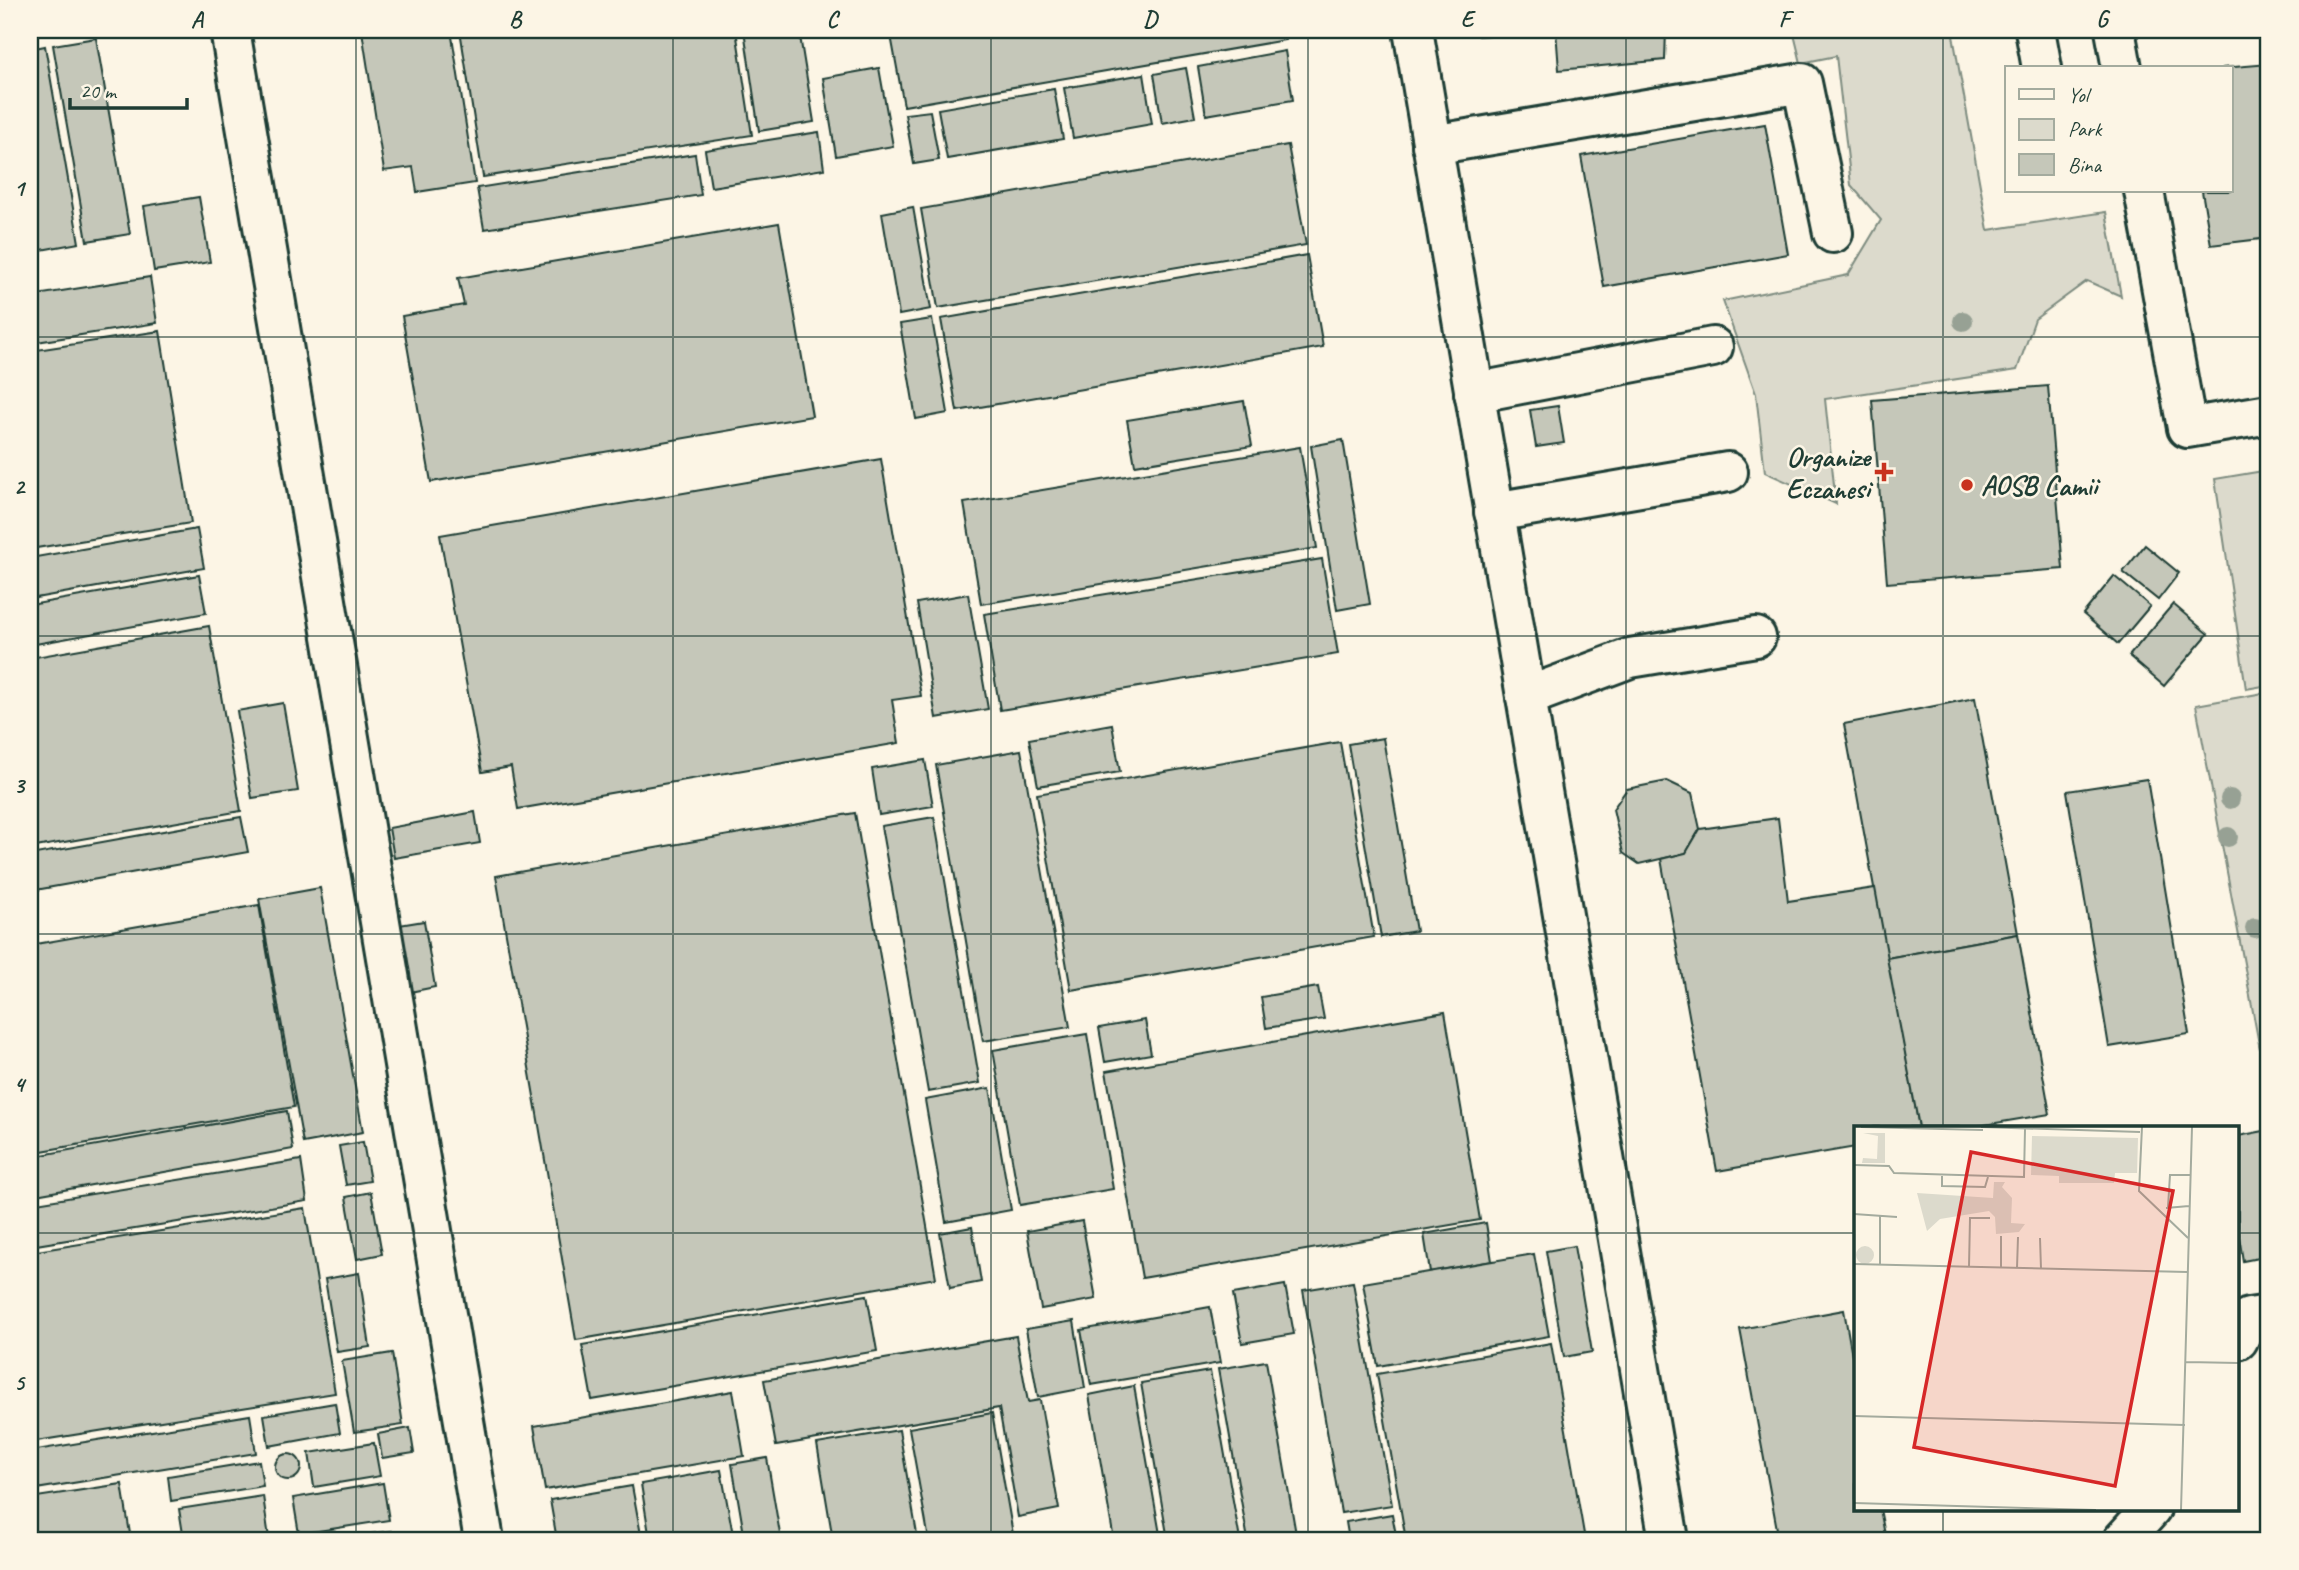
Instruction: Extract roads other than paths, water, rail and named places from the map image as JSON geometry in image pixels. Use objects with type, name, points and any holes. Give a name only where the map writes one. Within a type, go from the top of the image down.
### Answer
[{"type":"street","points":[[230,30],[484,1540]]},
{"type":"street","points":[[1413,30],[1669,1540]]},
{"type":"street","points":[[2035,30],[2042,66]]},
{"type":"street","points":[[2115,30],[2122,66]]},
{"type":"street","points":[[1432,145],[1802,83],[1833,233]]},
{"type":"street","points":[[2144,192],[2187,428],[2269,414]]},
{"type":"street","points":[[1474,393],[1713,347]]},
{"type":"street","points":[[1494,512],[1728,472]]},
{"type":"street","points":[[1526,697],[1630,658],[1756,637]]},
{"type":"street","points":[[2240,1336],[2249,1318],[2269,1315]]},
{"type":"street","points":[[2123,1540],[2150,1510]]},
{"type":"street","points":[[2151,1510],[2166,1540]]},
{"type":"place","name":"Organize Eczanesi","points":[[1884,472]]},
{"type":"place","name":"AOSB Camii","points":[[1967,485]]}]
